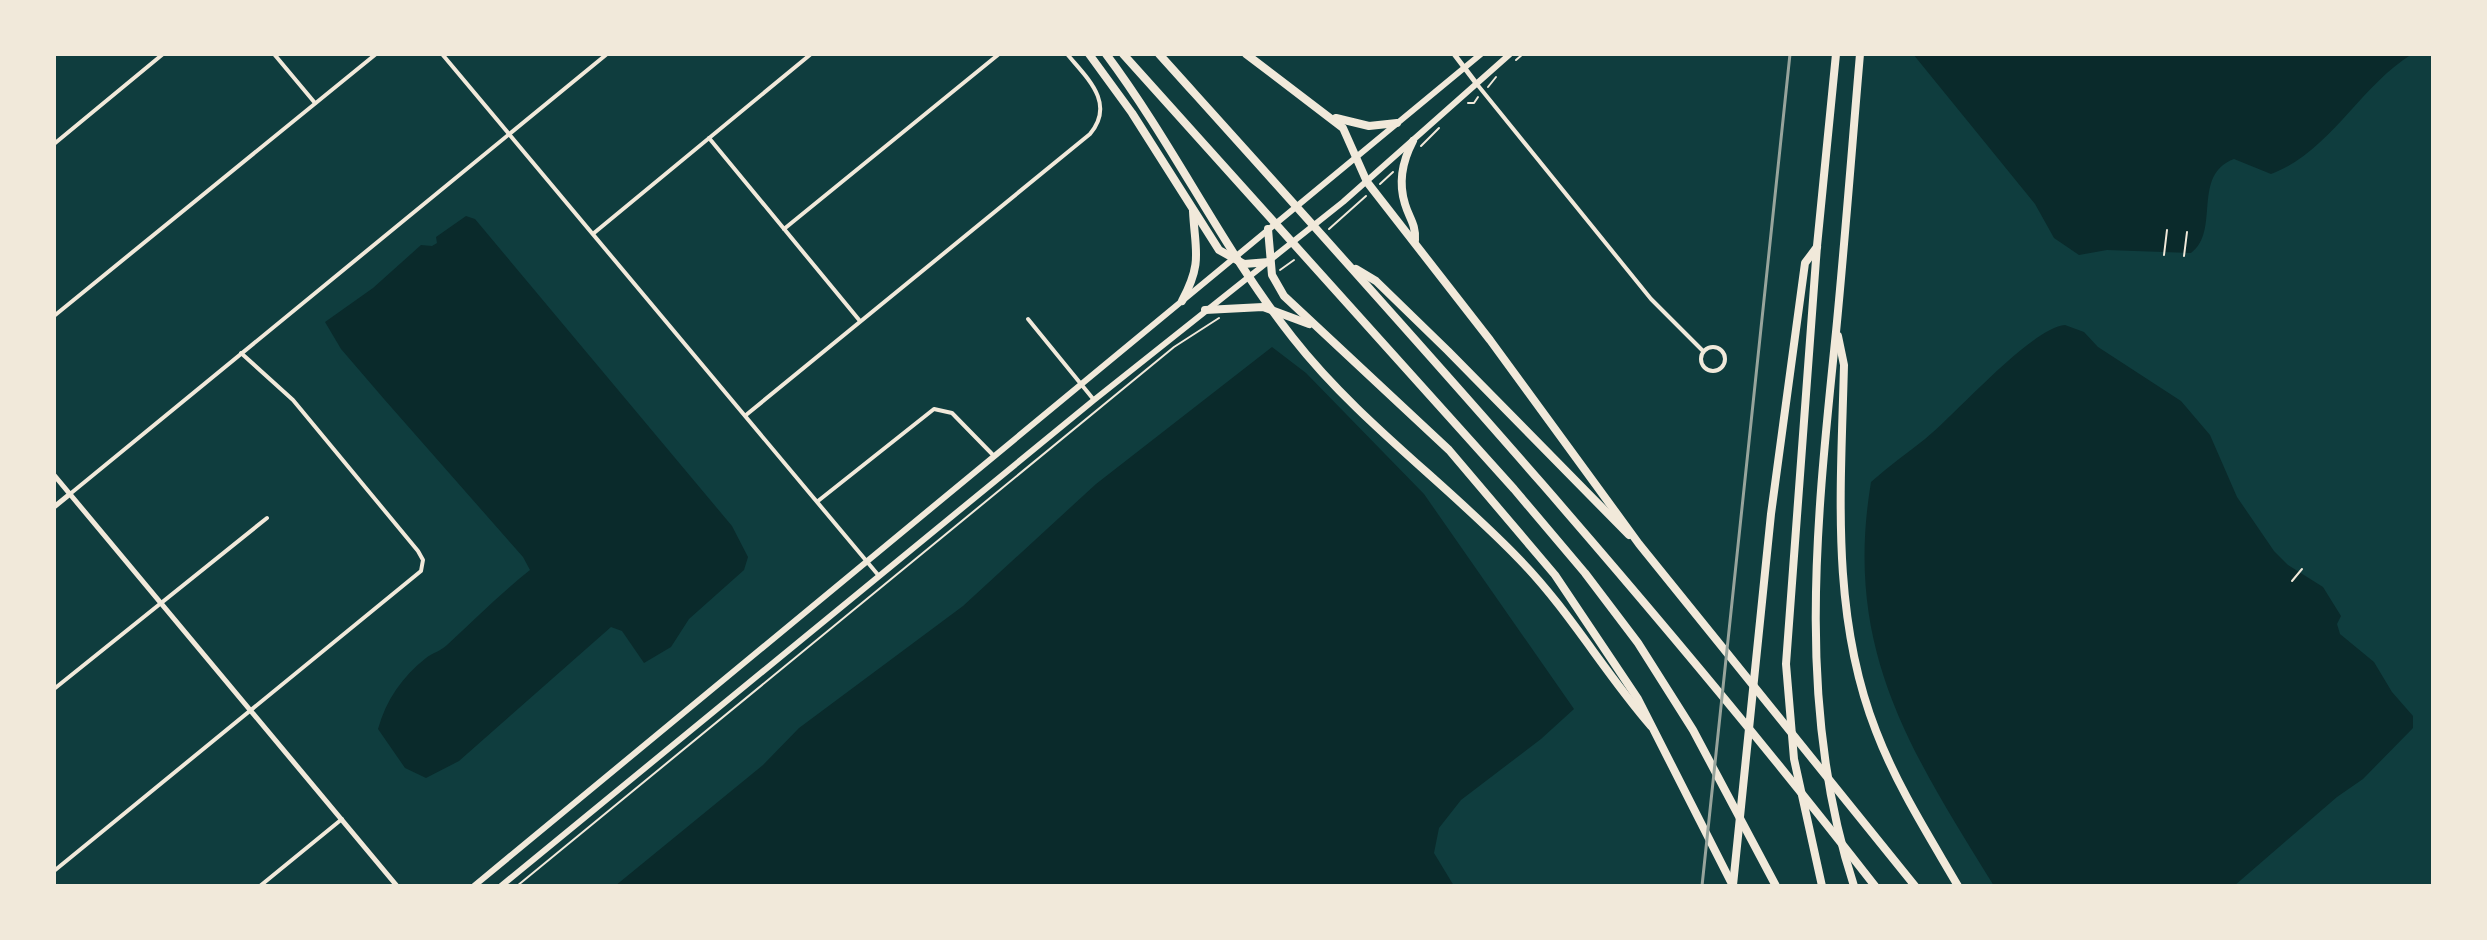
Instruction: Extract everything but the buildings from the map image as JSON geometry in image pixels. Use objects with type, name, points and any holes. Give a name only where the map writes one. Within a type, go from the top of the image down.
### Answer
[{"type":"highway","points":[[1089,54],[1219,250],[1244,264],[1269,262]]},
{"type":"highway","points":[[1106,54],[1156,123],[1299,346],[1334,385],[1532,573],[1651,726]]},
{"type":"highway","points":[[1123,54],[1309,259],[1585,573],[1638,643],[1693,730],[1776,886]]},
{"type":"highway","points":[[1159,54],[1348,264],[1699,668],[1875,886]]},
{"type":"highway","points":[[1246,54],[1331,116],[1349,135],[1367,182],[1415,241],[1639,544],[1915,886]]},
{"type":"highway","points":[[1822,886],[1797,774],[1786,664],[1817,246],[1836,54]]},
{"type":"highway","points":[[1854,886],[1832,807],[1815,656],[1824,446],[1860,54]]},
{"type":"highway","points":[[1331,116],[1361,125],[1397,123]]},
{"type":"highway","points":[[1415,146],[1403,168],[1402,191],[1416,226],[1415,241]]},
{"type":"highway","points":[[1182,301],[1193,280],[1199,256],[1193,210]]},
{"type":"highway","points":[[1268,229],[1269,262],[1284,296],[1433,434],[1513,522],[1594,629],[1651,726],[1733,886]]},
{"type":"highway","points":[[1733,886],[1783,411],[1805,263],[1817,246]]},
{"type":"highway","points":[[1348,264],[1376,281],[1493,396],[1616,525],[1639,544]]},
{"type":"highway","points":[[1205,310],[1263,307],[1319,329]]},
{"type":"highway","points":[[1836,328],[1844,365],[1841,549],[1851,649],[1870,715],[1892,768],[1958,886]]},
{"type":"main road","points":[[474,886],[1083,386],[1231,259],[1481,54]]},
{"type":"main road","points":[[501,886],[1006,471],[1415,146],[1476,83],[1510,54]]},
{"type":"main road","points":[[995,458],[1006,471]]},
{"type":"street","points":[[54,144],[163,54]]},
{"type":"street","points":[[274,54],[315,103]]},
{"type":"street","points":[[54,316],[376,54]]},
{"type":"street","points":[[442,54],[879,576]]},
{"type":"street","points":[[54,507],[607,54]]},
{"type":"street","points":[[594,233],[811,54]]},
{"type":"street","points":[[784,229],[999,54]]},
{"type":"street","points":[[746,415],[1086,138],[1101,115],[1094,86],[1067,54]]},
{"type":"street","points":[[1454,54],[1651,299],[1703,351]]},
{"type":"street","points":[[709,138],[860,321]]},
{"type":"street","points":[[1028,319],[1094,400]]},
{"type":"street","points":[[1714,346],[1722,350],[1724,365],[1714,371],[1706,369],[1701,359],[1703,351],[1714,346]]},
{"type":"street","points":[[54,871],[414,579],[423,564],[418,551],[293,400],[241,353]]},
{"type":"street","points":[[817,501],[922,415],[942,409],[966,425],[995,458]]},
{"type":"street","points":[[54,475],[397,886]]},
{"type":"street","points":[[54,689],[267,518]]},
{"type":"street","points":[[260,886],[342,819]]},
{"type":"path","points":[[1462,106],[1474,100]]},
{"type":"path","points":[[1415,146],[1439,128]]},
{"type":"path","points":[[1378,185],[1396,170]]},
{"type":"path","points":[[2164,255],[2167,230]]},
{"type":"path","points":[[2184,256],[2187,232]]},
{"type":"path","points":[[517,886],[1174,347],[1222,315]]},
{"type":"path","points":[[2292,581],[2302,569]]},
{"type":"water","points":[[1913,54],[2412,54],[2376,84],[2328,135],[2292,164],[2271,174],[2234,159],[2221,167],[2213,177],[2209,190],[2200,243],[2191,253],[2107,250],[2079,255],[2054,238],[2035,204]]},
{"type":"water","points":[[466,216],[475,219],[732,526],[748,557],[744,570],[689,619],[671,647],[644,663],[622,631],[611,627],[459,761],[426,778],[405,768],[378,729],[386,708],[402,681],[417,665],[445,647],[530,570],[523,557],[341,349],[325,322],[373,288],[421,245],[437,243],[436,237]]},
{"type":"water","points":[[2065,325],[2084,332],[2098,347],[2181,401],[2210,435],[2237,497],[2274,551],[2288,565],[2323,587],[2341,616],[2337,624],[2340,634],[2374,662],[2392,692],[2413,716],[2413,728],[2363,779],[2337,797],[2234,886],[1994,886],[1935,789],[1911,742],[1890,696],[1875,647],[1867,596],[1865,542],[1871,482],[1925,439],[2014,356],[2050,330]]},
{"type":"water","points":[[1272,347],[1306,373],[1424,494],[1574,709],[1541,739],[1461,800],[1439,828],[1434,853],[1454,886],[615,886],[763,765],[799,728],[963,606],[1096,484]]},
{"type":"railway","points":[[1702,886],[1790,54]]}]
